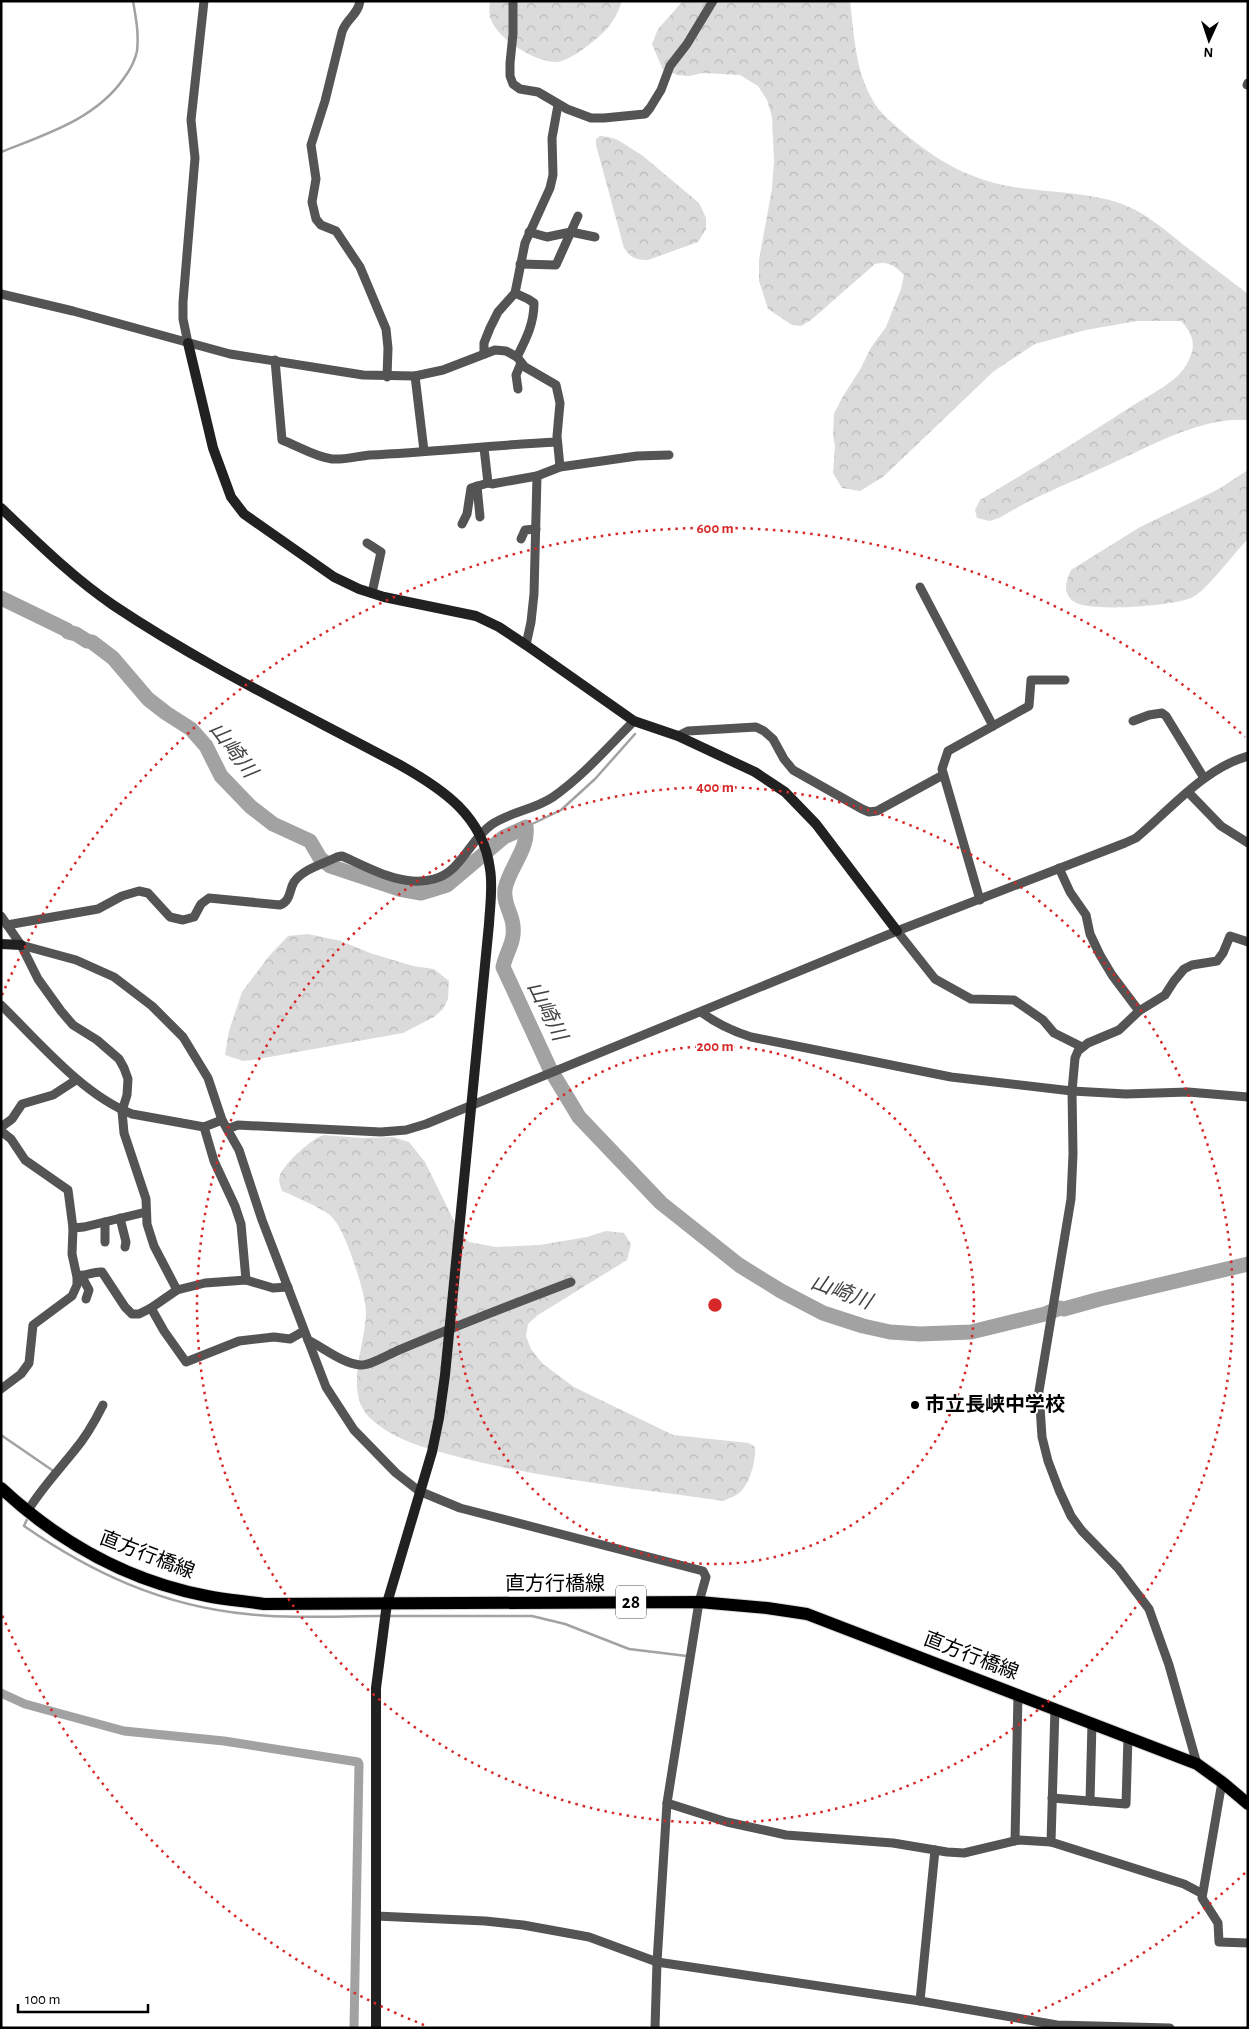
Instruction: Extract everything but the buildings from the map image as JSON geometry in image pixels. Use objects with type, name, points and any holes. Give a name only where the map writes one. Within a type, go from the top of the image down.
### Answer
[{"type":"main road","name":"直方行橋線","points":[[1,1488],[27,1512],[87,1552],[121,1569],[207,1596],[264,1604],[699,1602],[767,1608],[806,1614],[1197,1764],[1248,1804]]},
{"type":"street","points":[[204,1],[191,120],[195,158],[183,318],[212,448],[231,497],[244,514],[334,577],[372,593],[476,616],[499,627],[634,721],[678,736],[755,772],[785,792],[816,824],[935,979],[971,999],[1014,1000],[1043,1020],[1054,1033],[1082,1047]]},
{"type":"street","points":[[360,1],[355,15],[345,23],[325,101],[311,145],[316,179],[312,202],[316,219],[320,225],[336,231],[363,276],[386,330],[388,348],[387,377]]},
{"type":"street","points":[[513,1],[514,34],[510,63],[510,76],[513,84],[520,89],[538,92],[558,105],[591,118],[645,114],[661,90],[670,66],[687,44],[713,1]]},
{"type":"street","points":[[484,354],[484,343],[498,312],[515,293],[520,264],[529,232],[550,188],[553,175],[552,138],[558,105]]},
{"type":"street","points":[[520,264],[556,265],[578,216]]},
{"type":"street","points":[[529,232],[547,237],[571,232],[594,237]]},
{"type":"street","points":[[515,293],[534,303],[534,317],[519,360],[516,375],[518,390]]},
{"type":"street","points":[[1,294],[73,311],[230,354],[276,360],[363,376],[415,376],[443,370],[496,350],[506,351],[519,360],[524,367],[556,384],[560,403],[557,442],[560,467]]},
{"type":"street","points":[[276,360],[282,440],[331,459],[557,442]]},
{"type":"street","points":[[415,376],[424,451]]},
{"type":"street","points":[[484,448],[488,483]]},
{"type":"street","points":[[462,524],[467,514],[471,488],[477,486],[537,476],[560,467],[637,456],[669,455]]},
{"type":"street","points":[[526,645],[532,612],[537,476]]},
{"type":"street","points":[[477,486],[480,517]]},
{"type":"street","points":[[1,508],[50,554],[111,604],[194,656],[433,784],[449,795],[465,812],[480,837],[487,856],[491,881],[489,924],[450,1328],[439,1418],[432,1452],[387,1603],[376,1688],[376,2028]]},
{"type":"street","points":[[521,539],[525,530],[536,529]]},
{"type":"street","points":[[367,543],[381,552],[372,593]]},
{"type":"street","points":[[920,587],[993,726]]},
{"type":"street","points":[[980,900],[943,775],[942,769],[948,751],[1029,706],[1031,680],[1066,680]]},
{"type":"street","points":[[1133,721],[1149,715],[1162,713],[1166,716],[1204,778]]},
{"type":"street","points":[[7,925],[98,909],[122,896],[139,891],[148,894],[170,917],[183,920],[194,916],[201,904],[209,898],[280,905],[288,899],[294,882],[300,876],[342,856],[390,876],[413,881],[434,879],[452,870],[493,824],[534,808],[553,797],[586,770],[634,721]]},
{"type":"street","points":[[678,736],[688,731],[756,728],[764,731],[773,740],[793,770],[869,812],[877,810],[943,775]]},
{"type":"street","points":[[227,1129],[238,1125],[395,1132],[426,1124],[897,931],[1136,838],[1204,778],[1222,767],[1248,756]]},
{"type":"street","points":[[1188,792],[1221,826],[1248,843]]},
{"type":"street","points":[[1058,868],[1070,892],[1086,915],[1090,934],[1100,955],[1112,975],[1139,1011]]},
{"type":"street","points":[[1,916],[21,945],[38,979],[61,1012],[73,1025],[97,1040],[119,1059],[128,1079],[122,1111],[124,1133],[146,1199],[147,1224],[154,1246],[177,1290]]},
{"type":"street","points":[[1197,1764],[1169,1665],[1149,1609],[1128,1580],[1082,1531],[1071,1516],[1048,1461],[1042,1437],[1039,1409],[1040,1383],[1071,1200],[1073,1154],[1072,1092],[1075,1058],[1082,1047],[1119,1030],[1139,1011],[1165,995],[1184,970],[1192,965],[1211,963],[1220,959],[1230,936],[1248,942]]},
{"type":"street","points":[[1,944],[21,945],[76,960],[114,977],[152,1006],[183,1038],[208,1078],[222,1120],[239,1150],[247,1179],[326,1387],[354,1430],[396,1473],[419,1491],[460,1508],[703,1571],[706,1577],[699,1602],[668,1803],[657,1962],[655,2028]]},
{"type":"street","points":[[1,1005],[76,1080],[122,1111],[204,1127],[222,1120]]},
{"type":"street","points":[[701,1012],[716,1023],[751,1037],[951,1077],[1072,1092],[1126,1094],[1188,1092],[1248,1097]]},
{"type":"street","points":[[1,1127],[12,1119],[22,1104],[53,1095],[76,1080]]},
{"type":"street","points":[[204,1127],[214,1162],[235,1206],[241,1224],[246,1280]]},
{"type":"street","points":[[1,1131],[11,1139],[25,1160],[68,1190],[73,1228],[72,1254],[79,1276],[89,1290],[86,1299]]},
{"type":"street","points":[[73,1228],[146,1212]]},
{"type":"street","points":[[120,1218],[126,1242],[125,1248]]},
{"type":"street","points":[[105,1222],[105,1242]]},
{"type":"street","points":[[79,1276],[96,1272],[104,1273],[125,1307],[132,1314],[139,1314],[151,1308],[177,1290],[205,1282],[246,1280],[273,1288],[288,1287]]},
{"type":"street","points":[[1,1389],[25,1369],[30,1356],[33,1325],[72,1296],[79,1276]]},
{"type":"street","points":[[308,1340],[344,1360],[362,1365],[450,1328],[571,1282]]},
{"type":"street","points":[[151,1308],[164,1331],[186,1362],[239,1342],[274,1337],[290,1338],[304,1330]]},
{"type":"street","points":[[27,1512],[55,1473],[75,1450],[92,1426],[103,1405]]},
{"type":"street","points":[[1015,1841],[1018,1694]]},
{"type":"street","points":[[1051,1842],[1055,1708]]},
{"type":"street","points":[[1090,1801],[1092,1723]]},
{"type":"street","points":[[1052,1798],[1126,1804],[1128,1737]]},
{"type":"street","points":[[1222,1782],[1201,1893],[1202,1898],[1218,1923],[1219,1942],[1248,1943]]},
{"type":"street","points":[[668,1803],[727,1822],[786,1835],[893,1843],[964,1853],[1015,1841],[1037,1840],[1051,1842],[1176,1882],[1201,1893]]},
{"type":"street","points":[[920,2001],[935,1850]]},
{"type":"street","points":[[376,1916],[485,1921],[523,1925],[589,1937],[657,1962],[920,2001],[1057,2024],[1170,2028]]},
{"type":"green space","points":[[490,1],[622,1],[606,30],[578,53],[557,62],[539,59],[519,49],[502,35],[495,28],[491,20]]},
{"type":"green space","points":[[683,1],[850,1],[858,62],[871,97],[887,118],[934,156],[959,170],[988,181],[1018,188],[1078,194],[1108,200],[1131,208],[1155,222],[1248,294],[1248,420],[1229,420],[1211,423],[1174,435],[1052,490],[1001,517],[990,521],[977,518],[975,510],[980,500],[1171,382],[1184,369],[1191,356],[1193,345],[1191,335],[1181,321],[1137,321],[1086,330],[1035,344],[994,371],[883,477],[860,491],[842,488],[833,473],[835,446],[833,436],[834,414],[870,349],[886,327],[901,289],[904,275],[891,265],[884,263],[875,264],[811,320],[801,326],[792,325],[768,309],[759,281],[759,260],[772,189],[774,161],[772,117],[767,100],[758,86],[740,75],[703,73],[689,76],[663,70],[652,44],[658,29]]},
{"type":"green space","points":[[600,136],[618,140],[643,156],[699,203],[706,218],[706,229],[698,242],[648,260],[637,259],[629,254],[624,248],[596,145],[596,139]]},
{"type":"green space","points":[[1248,470],[1248,539],[1199,593],[1184,600],[1132,607],[1081,605],[1073,601],[1067,594],[1066,586],[1071,570],[1140,527],[1217,490]]},
{"type":"green space","points":[[308,934],[341,941],[370,953],[413,966],[434,969],[449,981],[448,999],[443,1009],[434,1017],[403,1033],[253,1060],[243,1061],[225,1055],[229,1031],[242,992],[269,956],[288,936]]},
{"type":"green space","points":[[324,1135],[361,1138],[393,1137],[409,1142],[425,1162],[459,1231],[469,1242],[496,1247],[539,1245],[587,1237],[606,1231],[624,1233],[631,1244],[627,1260],[538,1315],[528,1324],[526,1336],[531,1349],[543,1364],[574,1387],[673,1435],[749,1443],[755,1447],[749,1479],[742,1490],[724,1501],[522,1471],[455,1456],[421,1446],[399,1438],[379,1426],[362,1407],[358,1395],[358,1367],[366,1312],[359,1277],[343,1234],[329,1214],[282,1191],[279,1179],[283,1170],[293,1158],[306,1146]]},
{"type":"waterway","points":[[1,152],[69,124],[85,115],[113,92],[130,69],[137,51],[137,32],[133,1]]},
{"type":"waterway","name":"山崎川","points":[[1,598],[92,642],[113,658],[148,699],[191,729],[206,746],[221,776],[251,807],[273,824],[310,841],[320,858],[330,866],[399,889],[421,893],[447,885],[504,837],[526,827],[525,843],[505,889],[505,900],[512,921],[513,932],[512,942],[503,967],[550,1069],[579,1117],[661,1203],[739,1265],[781,1291],[823,1313],[863,1326],[890,1332],[920,1334],[971,1332],[1045,1314],[1060,1308],[1064,1309],[1248,1264]]},
{"type":"waterway","points":[[526,827],[561,810],[595,779],[635,734]]},
{"type":"waterway","points":[[1,1435],[54,1473]]},
{"type":"waterway","points":[[28,1517],[24,1526],[50,1543],[102,1572],[157,1595],[216,1610],[264,1616],[383,1616]]},
{"type":"waterway","points":[[389,1616],[532,1616],[565,1624],[629,1649],[687,1656]]},
{"type":"waterway","points":[[1,1693],[25,1704],[124,1731],[224,1741],[358,1762],[354,2028]]},
{"type":"place","name":"市立長峡中学校","points":[[915,1405]]}]
